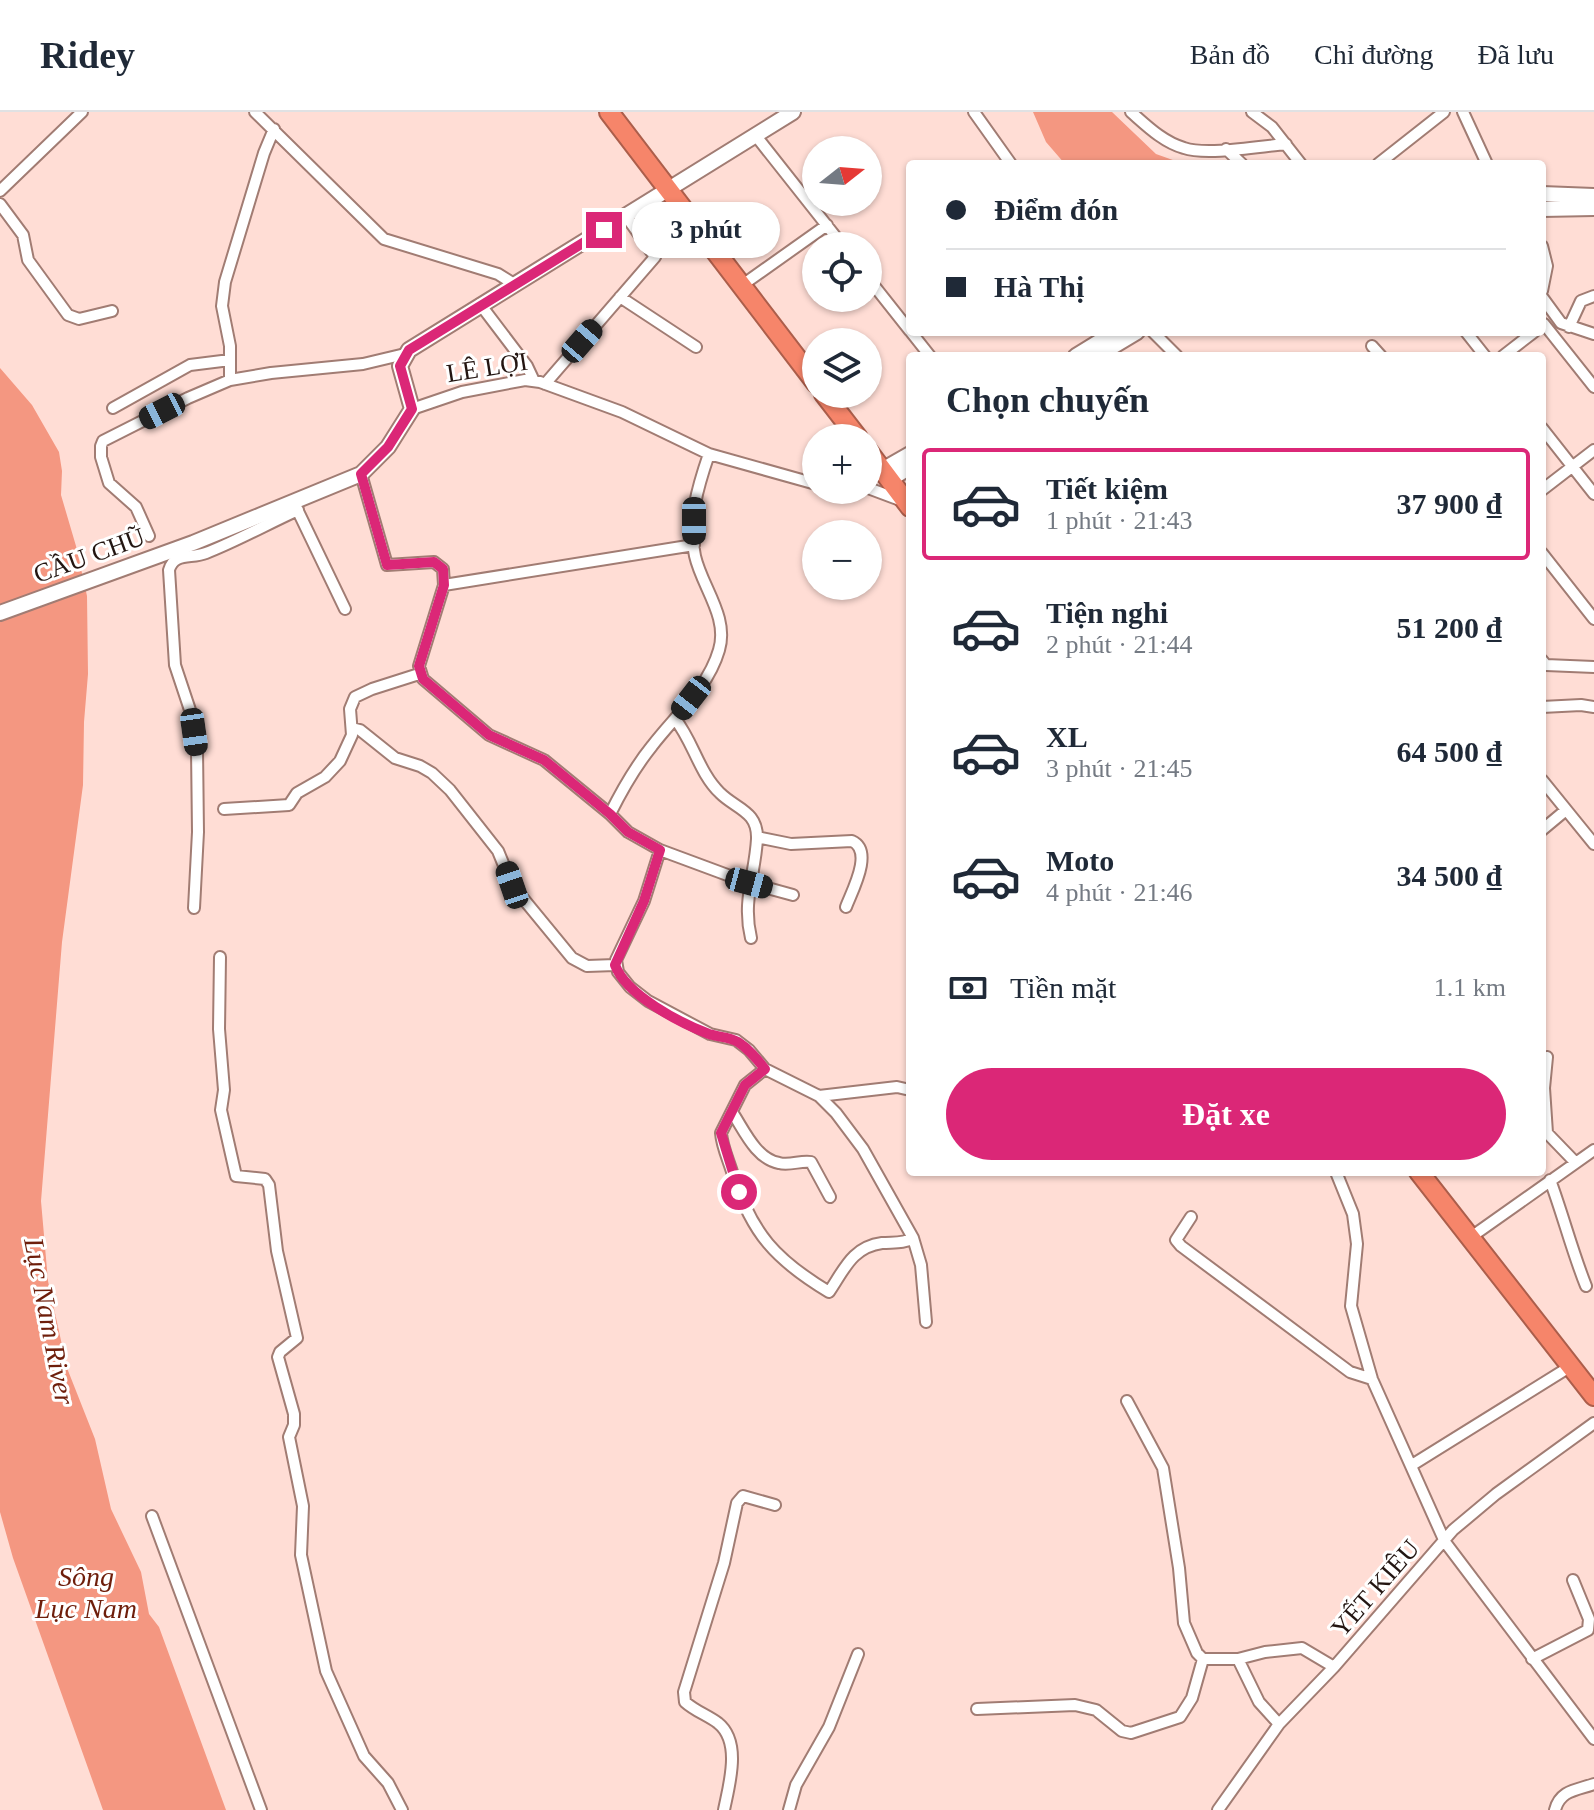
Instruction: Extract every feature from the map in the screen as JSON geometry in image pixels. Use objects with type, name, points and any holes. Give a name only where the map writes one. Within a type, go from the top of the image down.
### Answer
[{"type":"highway","points":[[609,112],[802,365]]},
{"type":"highway","points":[[835,408],[847,424]]},
{"type":"highway","points":[[882,486],[906,503]]},
{"type":"highway","points":[[1422,1176],[1594,1396]]},
{"type":"street","points":[[0,191],[82,112]]},
{"type":"street","points":[[255,112],[384,239],[498,274],[514,284]]},
{"type":"street","points":[[149,536],[136,507],[109,483],[101,446],[103,441],[230,380],[363,364],[405,354],[480,304],[671,190],[793,112]]},
{"type":"street","points":[[974,112],[1008,160]]},
{"type":"street","points":[[1131,112],[1155,133],[1185,149],[1286,144]]},
{"type":"street","points":[[1252,112],[1272,127],[1296,160]]},
{"type":"street","points":[[1383,160],[1444,112]]},
{"type":"street","points":[[1463,112],[1485,160]]},
{"type":"street","points":[[230,380],[222,306],[225,282],[274,129]]},
{"type":"street","points":[[756,136],[832,232]]},
{"type":"street","points":[[1226,149],[1238,160]]},
{"type":"street","points":[[1546,194],[1594,196]]},
{"type":"street","points":[[0,204],[23,235],[28,260],[68,315],[79,319],[112,311]]},
{"type":"street","points":[[1546,209],[1594,208]]},
{"type":"street","points":[[480,304],[539,382],[655,257],[626,216]]},
{"type":"street","points":[[741,286],[827,225]]},
{"type":"street","points":[[882,296],[906,327]]},
{"type":"street","points":[[1569,327],[1581,301],[1594,296]]},
{"type":"street","points":[[620,297],[696,347]]},
{"type":"street","points":[[1546,302],[1553,315],[1569,327],[1594,334]]},
{"type":"street","points":[[1546,327],[1594,387]]},
{"type":"street","points":[[913,336],[927,352]]},
{"type":"street","points":[[1082,352],[1108,336]]},
{"type":"street","points":[[1104,352],[1130,336]]},
{"type":"street","points":[[1157,336],[1173,352]]},
{"type":"street","points":[[1469,336],[1482,352]]},
{"type":"street","points":[[1508,352],[1529,336]]},
{"type":"street","points":[[1372,346],[1377,352]]},
{"type":"street","points":[[194,908],[198,832],[197,749],[192,716],[175,665],[171,563],[177,558],[203,555],[361,474],[388,447],[412,409],[401,376],[400,366],[405,354]]},
{"type":"street","points":[[113,408],[190,365],[230,360]]},
{"type":"street","name":"LÊ LỢI","points":[[412,409],[462,392],[525,380],[539,382],[622,412],[709,454],[802,480]]},
{"type":"street","points":[[837,411],[840,424]]},
{"type":"street","points":[[1546,433],[1594,494]]},
{"type":"street","points":[[1546,487],[1594,450]]},
{"type":"street","points":[[610,814],[627,781],[707,677],[720,648],[720,621],[694,555],[694,498],[709,454]]},
{"type":"street","points":[[882,476],[906,457]]},
{"type":"street","points":[[882,478],[906,469]]},
{"type":"street","points":[[361,474],[387,565],[438,563],[443,569],[444,585],[419,674],[489,735],[544,760],[628,832],[660,850],[749,883],[793,895]]},
{"type":"street","points":[[296,506],[345,609]]},
{"type":"street","name":"CẦU CHŨ","points":[[0,613],[296,506]]},
{"type":"street","points":[[444,585],[694,545]]},
{"type":"street","points":[[1546,558],[1594,619]]},
{"type":"street","points":[[1546,665],[1594,667]]},
{"type":"street","points":[[224,809],[289,805],[297,793],[335,768],[352,735],[350,709],[355,697],[419,674]]},
{"type":"street","points":[[1546,707],[1594,707]]},
{"type":"street","points":[[675,719],[687,733],[718,791],[751,817],[757,837],[746,910],[751,938]]},
{"type":"street","points":[[352,728],[372,739],[395,758],[432,773],[450,790],[498,851],[512,885],[572,958],[587,966],[615,965]]},
{"type":"street","points":[[1546,785],[1594,844]]},
{"type":"street","points":[[1546,827],[1566,810]]},
{"type":"street","points":[[757,837],[791,844],[852,841],[858,844],[861,849],[859,878],[846,907]]},
{"type":"street","points":[[615,965],[644,901],[660,850]]},
{"type":"street","points":[[220,957],[219,1029],[224,1132],[236,1176],[265,1179],[269,1185],[277,1251],[297,1338],[278,1357],[294,1414],[289,1437],[303,1506],[301,1555],[305,1577],[326,1671],[364,1756],[388,1783],[402,1810]]},
{"type":"street","points":[[615,965],[630,987],[648,1001],[710,1034],[736,1040],[765,1069],[819,1096],[836,1113],[863,1149],[913,1238],[921,1265],[926,1322]]},
{"type":"street","points":[[1546,1076],[1547,1057]]},
{"type":"street","points":[[765,1069],[745,1085],[721,1133],[743,1203],[754,1227],[780,1258],[829,1292],[852,1256],[864,1248],[906,1243],[913,1238]]},
{"type":"street","points":[[819,1096],[897,1087],[906,1089]]},
{"type":"street","points":[[732,1112],[747,1137],[767,1158],[776,1163],[811,1162],[830,1197]]},
{"type":"street","points":[[1546,1127],[1547,1133],[1575,1162]]},
{"type":"street","points":[[1471,1237],[1594,1150]]},
{"type":"street","points":[[1338,1176],[1353,1214],[1357,1244],[1351,1306],[1372,1379],[1445,1542],[1594,1739]]},
{"type":"street","points":[[1550,1180],[1570,1248],[1586,1286]]},
{"type":"street","points":[[1191,1217],[1177,1234],[1176,1240],[1181,1246],[1350,1372],[1372,1379]]},
{"type":"street","points":[[1412,1465],[1571,1366]]},
{"type":"street","points":[[1127,1401],[1163,1468],[1179,1568],[1184,1623],[1193,1647],[1203,1659]]},
{"type":"street","name":"YẾT KIÊU","points":[[1218,1810],[1279,1724],[1334,1667],[1465,1518],[1594,1423]]},
{"type":"street","points":[[724,1810],[732,1767],[726,1732],[685,1702],[684,1692],[724,1563],[740,1498],[748,1496],[775,1505]]},
{"type":"street","points":[[152,1516],[261,1810]]},
{"type":"street","points":[[1532,1659],[1588,1630],[1589,1619],[1573,1580]]},
{"type":"street","points":[[1203,1659],[1238,1659],[1302,1648],[1334,1667]]},
{"type":"street","points":[[789,1810],[796,1785],[829,1727],[858,1654]]},
{"type":"street","points":[[977,1709],[1075,1705],[1096,1710],[1122,1731],[1131,1733],[1180,1717],[1192,1698],[1203,1659]]},
{"type":"street","points":[[1238,1659],[1259,1702],[1279,1724]]},
{"type":"street","points":[[1555,1810],[1558,1798],[1563,1794],[1594,1784]]},
{"type":"water","points":[[1033,112],[1112,112],[1156,154],[1173,160],[1062,160],[1046,142]]},
{"type":"water","name":"Sông Lục Nam","points":[[0,368],[32,405],[59,452],[61,495],[87,596],[88,674],[83,785],[62,942],[41,1201],[48,1281],[67,1368],[95,1439],[111,1509],[141,1572],[149,1614],[159,1627],[226,1810],[103,1810],[13,1558],[0,1512]]},
{"type":"route","points":[[604,230],[409,350],[400,366],[412,409],[388,447],[361,474],[387,565],[434,562],[442,566],[445,574],[419,674],[489,735],[544,760],[628,832],[660,850],[644,901],[615,965],[630,987],[648,1001],[710,1034],[736,1040],[765,1069],[740,1092],[721,1133],[739,1192]]},
{"type":"water label","name":"Lục Nam River","points":[[50,1321]]}]
